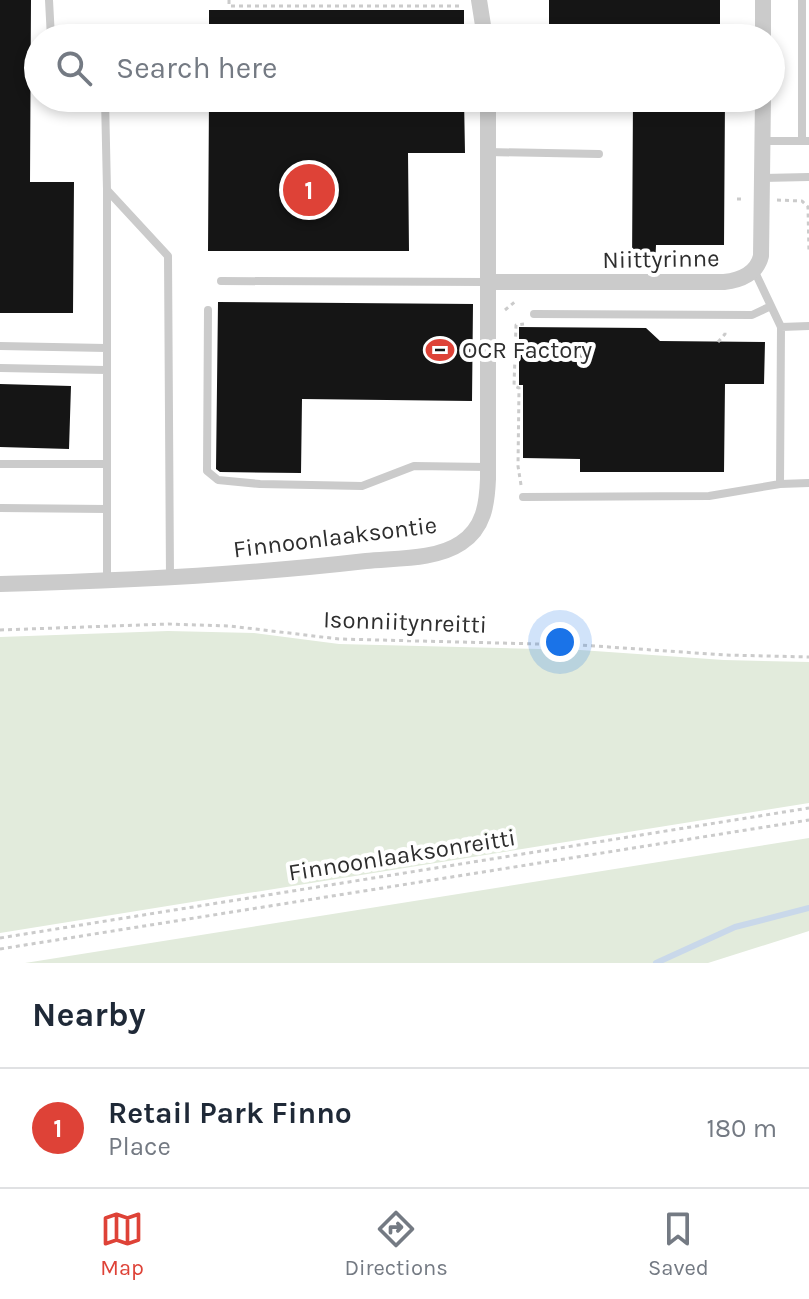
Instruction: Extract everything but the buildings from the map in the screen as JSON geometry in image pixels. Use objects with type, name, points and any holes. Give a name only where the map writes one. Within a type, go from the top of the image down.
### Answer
[{"type":"street","points":[[763,0],[763,24]]},
{"type":"street","points":[[473,3],[480,24]]},
{"type":"street","name":"Finnoonlaaksontie","points":[[0,584],[302,569],[444,551],[461,544],[480,524],[487,496],[495,282],[488,112]]},
{"type":"street","name":"Niittyrinne","points":[[495,282],[724,282],[740,279],[754,270],[761,256],[763,112]]},
{"type":"lane","points":[[49,0],[50,24]]},
{"type":"lane","points":[[763,141],[806,141],[802,0]]},
{"type":"lane","points":[[105,112],[107,579]]},
{"type":"lane","points":[[488,152],[599,154]]},
{"type":"lane","points":[[763,178],[809,177]]},
{"type":"lane","points":[[107,190],[168,256],[170,577]]},
{"type":"lane","points":[[754,270],[781,327],[780,484]]},
{"type":"lane","points":[[221,281],[495,282]]},
{"type":"lane","points":[[534,314],[752,315],[771,306]]},
{"type":"lane","points":[[208,310],[207,471],[218,480],[362,486],[414,466],[488,467]]},
{"type":"lane","points":[[781,327],[809,326]]},
{"type":"lane","points":[[0,346],[106,348]]},
{"type":"lane","points":[[0,368],[106,370]]},
{"type":"lane","points":[[0,464],[106,464]]},
{"type":"lane","points":[[523,497],[709,496],[780,484],[809,483]]},
{"type":"lane","points":[[0,508],[107,509]]},
{"type":"path","points":[[229,0],[229,6],[473,3]]},
{"type":"path","points":[[737,199],[802,201],[808,207],[809,253]]},
{"type":"path","points":[[495,282],[501,317]]},
{"type":"path","points":[[523,497],[518,466],[519,388],[514,386],[516,325],[526,324],[534,314]]},
{"type":"path","name":"Isonniitynreitti","points":[[0,630],[168,624],[230,626],[327,638],[580,645],[809,657]]},
{"type":"path","name":"Finnoonlaaksonreitti","points":[[0,938],[809,808]]},
{"type":"path","points":[[0,949],[809,820]]},
{"type":"green space","points":[[168,631],[254,633],[339,644],[580,650],[724,660],[809,662],[809,803],[0,933],[0,637]]},
{"type":"green space","points":[[809,838],[809,931],[708,963],[25,963]]},
{"type":"waterway","points":[[656,963],[735,927],[809,908]]},
{"type":"place","name":"Retail Park Finno","points":[[309,190]]},
{"type":"place","name":"OCR Factory","points":[[440,350]]}]
